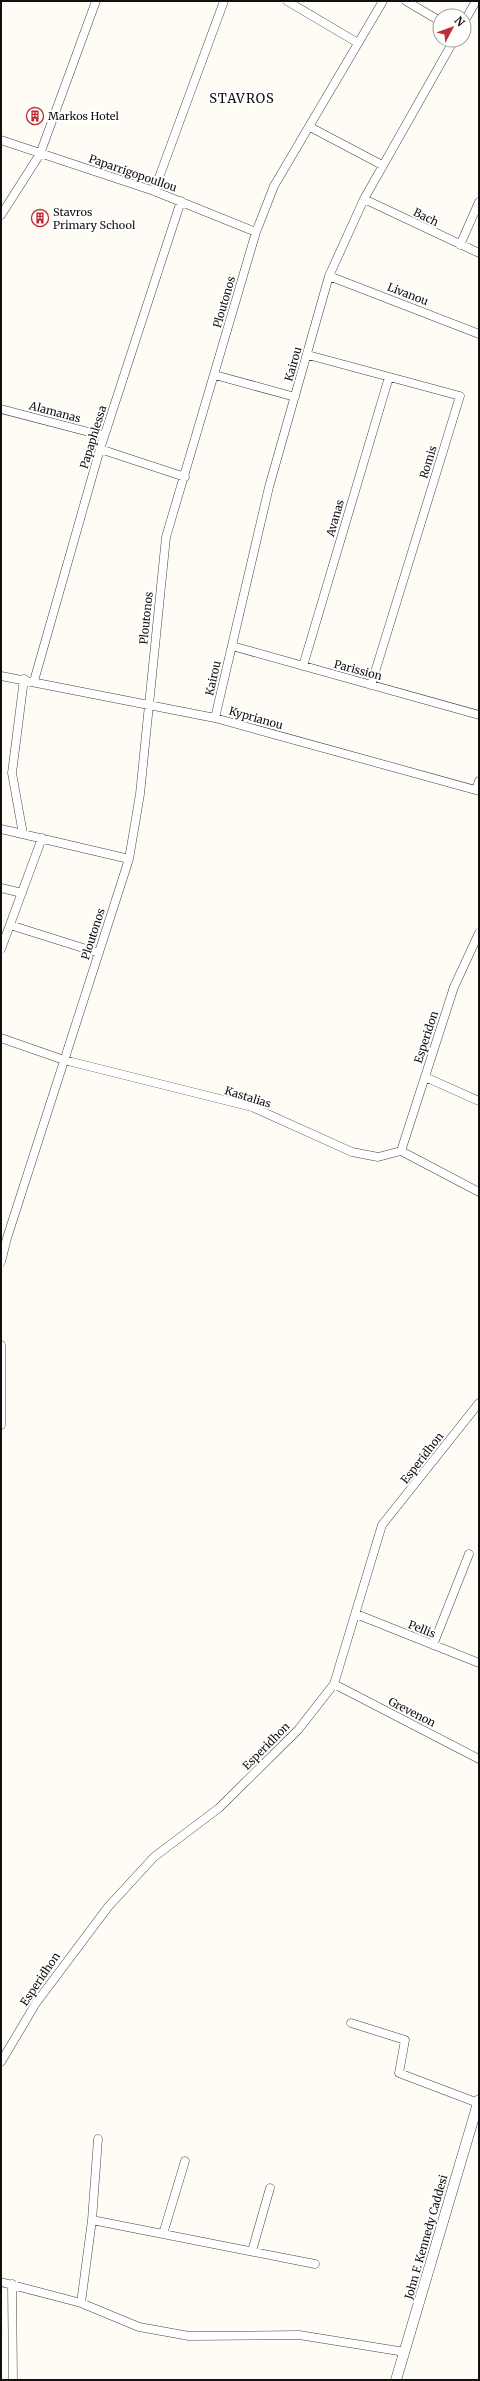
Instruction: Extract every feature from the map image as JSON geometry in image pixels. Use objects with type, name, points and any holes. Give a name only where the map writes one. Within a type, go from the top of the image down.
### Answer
[{"type":"street","points":[[1,215],[40,154],[96,1]]},
{"type":"street","points":[[154,191],[224,1]]},
{"type":"street","points":[[287,1],[358,44]]},
{"type":"street","name":"Ploutonos","points":[[1,1262],[129,859],[140,794],[148,703],[166,537],[185,477],[256,232],[274,186],[384,1]]},
{"type":"street","points":[[406,1],[432,16]]},
{"type":"street","name":"Kairou","points":[[215,718],[269,487],[308,355],[328,276],[364,199],[382,165],[449,48]]},
{"type":"street","points":[[310,127],[382,165]]},
{"type":"street","name":"Paparrigopoullou","points":[[1,140],[154,191],[256,232]]},
{"type":"street","name":"Bach","points":[[364,199],[479,253]]},
{"type":"street","name":"Papaphlessa","points":[[34,680],[100,449],[181,201]]},
{"type":"street","points":[[460,245],[479,202]]},
{"type":"street","name":"Livanou","points":[[328,276],[479,334]]},
{"type":"street","name":"Romis","points":[[308,355],[460,396],[371,685]]},
{"type":"street","points":[[214,376],[295,397]]},
{"type":"street","name":"Avanas","points":[[303,666],[389,377]]},
{"type":"street","name":"Alamanas","points":[[1,409],[104,436]]},
{"type":"street","points":[[100,449],[185,477]]},
{"type":"street","name":"Parission","points":[[232,646],[479,715]]},
{"type":"street","name":"Kyprianou","points":[[1,676],[34,680],[215,718],[478,791]]},
{"type":"street","points":[[23,834],[12,772],[24,679]]},
{"type":"street","points":[[478,791],[479,781]]},
{"type":"street","points":[[1,829],[129,859]]},
{"type":"street","points":[[1,949],[42,838]]},
{"type":"street","points":[[1,888],[22,893]]},
{"type":"street","points":[[10,926],[99,953]]},
{"type":"street","name":"Esperidon","points":[[401,1152],[454,987],[479,933]]},
{"type":"street","name":"Kastalias","points":[[1,1038],[64,1060],[252,1108],[352,1152],[378,1157],[401,1152]]},
{"type":"street","points":[[425,1077],[479,1100]]},
{"type":"street","points":[[401,1152],[479,1192]]},
{"type":"street","points":[[1,1345],[1,1425]]},
{"type":"street","name":"Esperidhon","points":[[1,2062],[36,2003],[108,1907],[154,1858],[219,1808],[298,1730],[334,1684],[382,1525],[479,1403]]},
{"type":"street","points":[[434,1645],[469,1554]]},
{"type":"street","name":"Pellis","points":[[356,1614],[479,1664]]},
{"type":"street","name":"Grevenon","points":[[334,1684],[479,1758]]},
{"type":"street","points":[[351,2023],[405,2040],[399,2073],[479,2101]]},
{"type":"street","name":"John F. Kennedy Caddesi","points":[[396,2380],[479,2101]]},
{"type":"street","points":[[81,2303],[92,2220],[98,2139]]},
{"type":"street","points":[[163,2234],[185,2161]]},
{"type":"street","points":[[252,2251],[270,2188]]},
{"type":"street","points":[[92,2220],[315,2264]]},
{"type":"street","points":[[1,2282],[81,2303],[139,2327],[190,2336],[299,2335],[405,2352]]},
{"type":"street","points":[[12,2284],[13,2380]]},
{"type":"place","name":"Markos Hotel","points":[[35,116]]},
{"type":"place","name":"Stavros Primary School","points":[[40,218]]},
{"type":"district","name":"STAVROS","points":[[242,98]]}]
